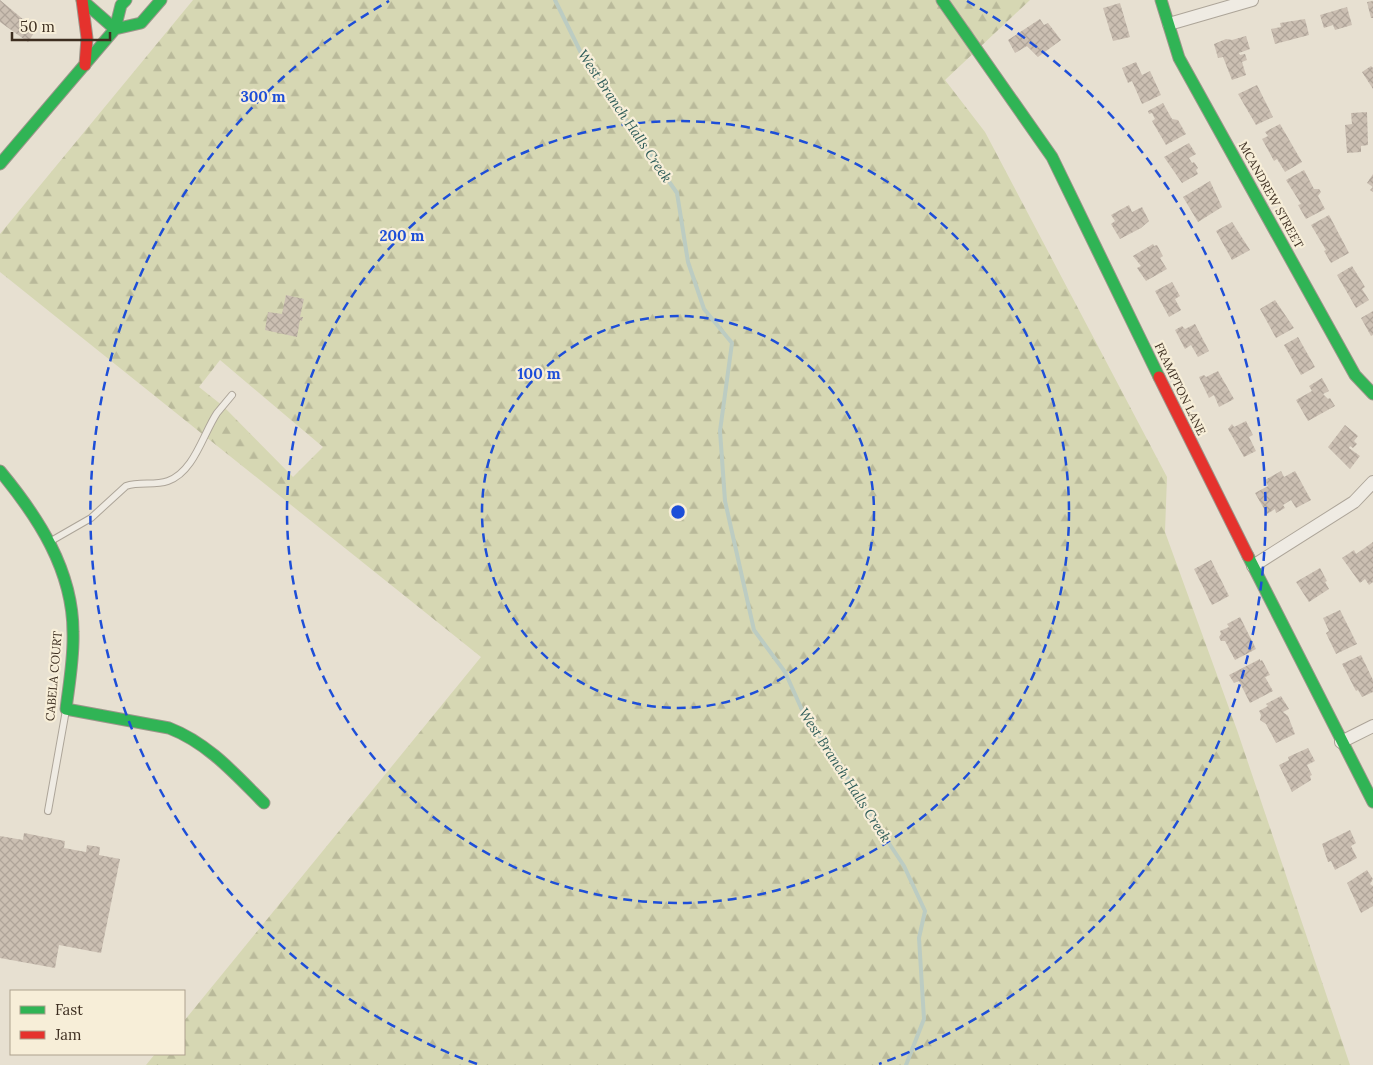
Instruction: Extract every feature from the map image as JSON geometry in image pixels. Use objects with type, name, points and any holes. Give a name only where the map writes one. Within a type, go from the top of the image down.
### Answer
[{"type":"street","points":[[82,0],[115,29]]},
{"type":"street","points":[[82,0],[87,38],[85,65]]},
{"type":"street","points":[[0,164],[115,29],[121,5],[126,0]]},
{"type":"street","points":[[115,29],[141,23],[161,0]]},
{"type":"street","name":"FRAMPTON LANE","points":[[942,0],[1052,157],[1253,566],[1373,802]]},
{"type":"street","name":"MCANDREW STREET","points":[[1162,0],[1179,58],[1355,375],[1373,394]]},
{"type":"street","points":[[1169,24],[1252,0]]},
{"type":"street","name":"CABELA COURT","points":[[0,471],[51,541],[68,593],[73,621],[72,660],[66,709]]},
{"type":"street","points":[[1253,566],[1354,502],[1373,482]]},
{"type":"street","points":[[66,709],[185,733],[201,743],[264,803]]},
{"type":"street","points":[[1341,742],[1373,726]]},
{"type":"lane","points":[[51,541],[91,518],[126,486],[133,483],[154,484],[169,481],[181,472],[192,460],[217,414],[232,395]]},
{"type":"lane","name":"CABELA COURT","points":[[48,811],[66,709]]},
{"type":"green space","points":[[193,0],[1030,0],[945,80],[985,132],[1167,477],[1165,532],[1237,730],[1350,1065],[146,1065],[154,1055],[185,1055],[185,1020],[481,657],[0,272],[0,234]],"holes":[[[220,360],[323,447],[293,477],[223,406],[199,387]]]},
{"type":"building","points":[[0,0],[36,30],[28,42],[0,22]]},
{"type":"building","points":[[1373,1],[1373,18],[1371,18],[1367,2]]},
{"type":"building","points":[[1120,3],[1130,37],[1113,41],[1103,8]]},
{"type":"building","points":[[1347,7],[1352,25],[1335,30],[1333,25],[1324,28],[1320,15]]},
{"type":"building","points":[[1040,19],[1044,25],[1048,23],[1061,40],[1038,57],[1027,46],[1015,53],[1008,40]]},
{"type":"building","points":[[1305,19],[1309,35],[1275,44],[1271,29],[1281,27],[1280,23]]},
{"type":"building","points":[[1246,36],[1250,49],[1239,53],[1240,55],[1245,54],[1247,60],[1242,62],[1246,75],[1232,80],[1223,57],[1218,58],[1214,44],[1226,39],[1232,40]]},
{"type":"building","points":[[1136,62],[1142,75],[1150,71],[1161,95],[1142,104],[1132,81],[1128,83],[1122,68]]},
{"type":"building","points":[[1371,66],[1373,68],[1373,89],[1362,72]]},
{"type":"building","points":[[1257,85],[1273,117],[1256,125],[1238,94]]},
{"type":"building","points":[[1163,103],[1172,119],[1178,120],[1186,134],[1166,145],[1152,121],[1155,119],[1152,113],[1149,114],[1148,111]]},
{"type":"building","points":[[1367,112],[1368,145],[1361,146],[1361,152],[1347,153],[1345,125],[1352,124],[1351,113]]},
{"type":"building","points":[[1280,124],[1302,162],[1285,172],[1277,159],[1274,161],[1262,139],[1268,136],[1265,132]]},
{"type":"building","points":[[1189,143],[1196,154],[1189,158],[1198,168],[1196,170],[1198,174],[1182,183],[1164,157]]},
{"type":"building","points":[[1304,170],[1314,189],[1319,189],[1321,192],[1318,196],[1325,209],[1306,219],[1298,205],[1301,204],[1286,180]]},
{"type":"building","points":[[1373,174],[1373,187],[1367,183]]},
{"type":"building","points":[[1210,181],[1222,207],[1198,222],[1183,197]]},
{"type":"building","points":[[1129,205],[1132,212],[1142,207],[1149,221],[1141,228],[1120,239],[1111,224],[1115,221],[1111,215]]},
{"type":"building","points":[[1329,215],[1349,253],[1331,263],[1324,251],[1326,250],[1311,225]]},
{"type":"building","points":[[1232,222],[1250,250],[1232,260],[1216,231]]},
{"type":"building","points":[[1153,244],[1154,246],[1157,245],[1163,256],[1160,258],[1167,269],[1146,281],[1137,268],[1141,266],[1133,256]]},
{"type":"building","points":[[1352,266],[1365,287],[1362,289],[1369,300],[1356,308],[1337,275]]},
{"type":"building","points":[[1172,282],[1180,296],[1175,299],[1181,310],[1169,317],[1155,291]]},
{"type":"building","points":[[286,295],[304,299],[300,317],[303,317],[302,321],[300,320],[297,337],[265,330],[268,312],[282,314]]},
{"type":"building","points":[[1275,300],[1294,328],[1276,338],[1260,309]]},
{"type":"building","points":[[1373,311],[1373,335],[1371,336],[1361,318]]},
{"type":"building","points":[[1195,324],[1209,351],[1198,357],[1191,345],[1185,349],[1175,330],[1182,326],[1185,329]]},
{"type":"building","points":[[1298,337],[1315,367],[1301,375],[1284,345]]},
{"type":"building","points":[[1218,371],[1234,399],[1219,407],[1214,395],[1209,398],[1199,377],[1204,375],[1206,377]]},
{"type":"building","points":[[1322,378],[1329,391],[1323,394],[1328,399],[1330,398],[1335,406],[1308,421],[1296,400],[1312,391],[1309,386]]},
{"type":"building","points":[[1246,421],[1253,435],[1249,437],[1256,451],[1244,457],[1228,429],[1232,424],[1234,427]]},
{"type":"building","points":[[1345,425],[1358,436],[1354,441],[1357,444],[1353,448],[1350,446],[1349,448],[1360,456],[1350,469],[1328,447]]},
{"type":"building","points":[[1281,471],[1284,477],[1295,471],[1311,500],[1296,508],[1291,500],[1283,505],[1285,508],[1276,513],[1275,509],[1267,514],[1255,493],[1268,486],[1265,480]]},
{"type":"building","points":[[1373,542],[1373,582],[1369,585],[1365,579],[1360,583],[1342,558],[1354,550],[1356,554]]},
{"type":"building","points":[[1211,560],[1229,596],[1212,605],[1194,569]]},
{"type":"building","points":[[1320,568],[1329,589],[1309,602],[1296,582]]},
{"type":"building","points":[[1340,610],[1357,644],[1336,654],[1326,633],[1329,631],[1323,618]]},
{"type":"building","points":[[1240,617],[1256,649],[1235,660],[1225,641],[1221,641],[1219,637],[1220,631],[1229,627],[1227,624]]},
{"type":"building","points":[[1361,655],[1373,680],[1373,692],[1362,697],[1358,690],[1356,691],[1342,664]]},
{"type":"building","points":[[1260,659],[1270,675],[1265,677],[1273,691],[1250,703],[1239,681],[1234,683],[1229,675]]},
{"type":"building","points":[[1281,696],[1289,709],[1283,712],[1288,716],[1295,734],[1276,743],[1266,724],[1260,720],[1261,715],[1259,711],[1268,706],[1266,704]]},
{"type":"building","points":[[1308,748],[1315,761],[1307,765],[1312,775],[1310,776],[1311,780],[1292,792],[1279,765],[1289,760],[1288,757]]},
{"type":"building","points":[[1350,830],[1356,843],[1351,846],[1357,858],[1335,870],[1331,861],[1328,862],[1322,844]]},
{"type":"building","points":[[24,833],[65,841],[64,848],[86,852],[87,845],[100,847],[99,855],[120,859],[101,953],[59,945],[55,968],[0,958],[0,836],[23,840]]},
{"type":"building","points":[[1367,870],[1373,879],[1370,884],[1373,886],[1373,906],[1361,913],[1347,883]]},
{"type":"waterway","name":"West Branch Halls Creek","points":[[555,0],[586,63],[677,193],[688,262],[704,309],[732,343],[720,431],[725,501],[754,630],[785,672],[807,721],[834,753],[857,795],[904,866],[925,911],[919,938],[924,1019],[906,1065]]},
{"type":"traffic: fast","points":[[82,0],[115,29]]},
{"type":"traffic: fast","points":[[0,164],[115,29],[121,5],[126,0]]},
{"type":"traffic: fast","points":[[115,29],[141,23],[161,0]]},
{"type":"traffic: fast","points":[[942,0],[1052,157],[1159,377]]},
{"type":"traffic: fast","points":[[1161,0],[1179,58],[1355,375],[1373,394]]},
{"type":"traffic: fast","points":[[0,471],[40,526],[60,566],[67,587],[71,609],[73,642],[66,709],[169,728],[183,734],[220,760],[264,803]]},
{"type":"traffic: fast","points":[[1248,556],[1373,802]]},
{"type":"traffic: jam","points":[[82,0],[87,38],[85,65]]},
{"type":"traffic: jam","points":[[1159,377],[1248,556]]}]
